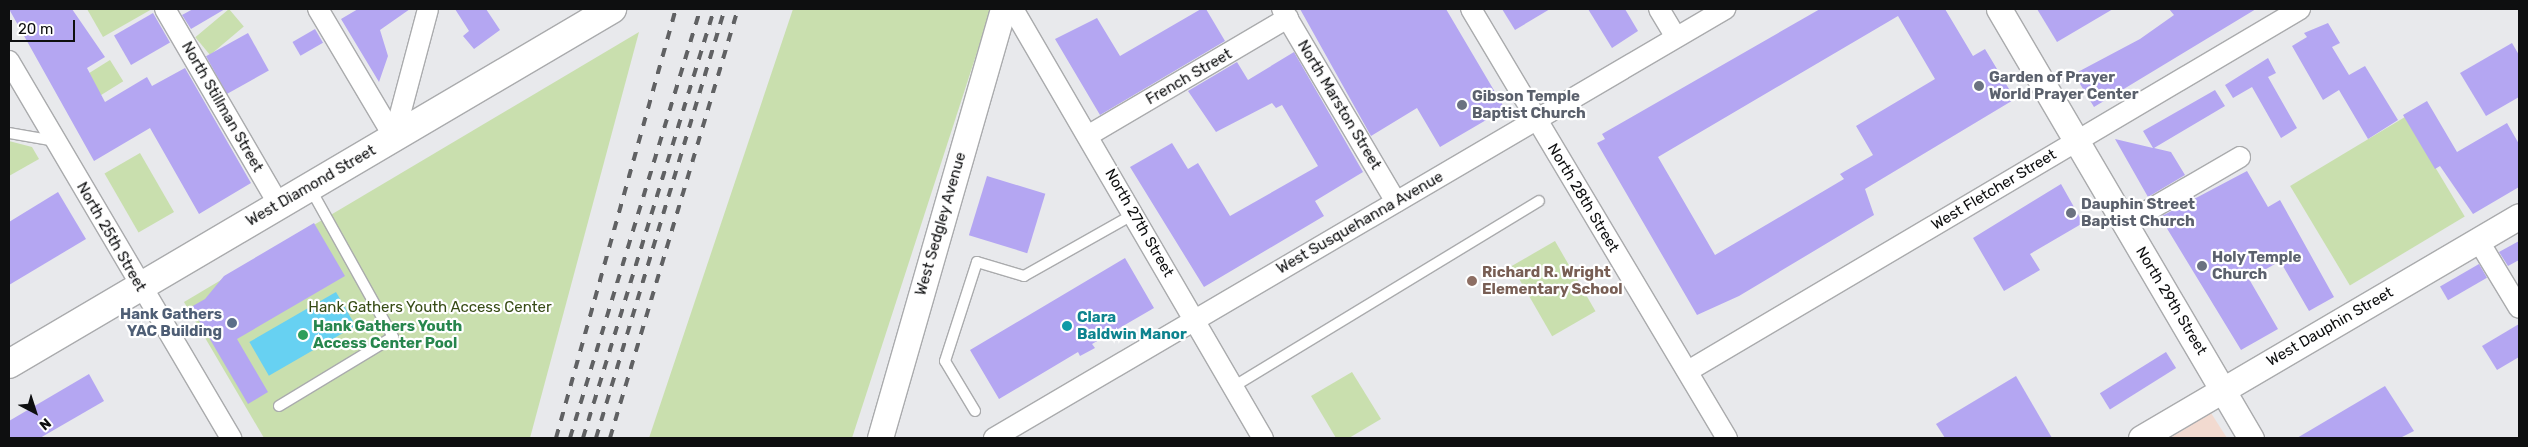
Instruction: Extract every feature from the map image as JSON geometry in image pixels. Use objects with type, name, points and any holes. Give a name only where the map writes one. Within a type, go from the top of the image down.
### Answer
[{"type":"main road","name":"West Diamond Street","points":[[9,364],[612,9]]},
{"type":"street","name":"North Stillman Street","points":[[165,9],[279,204]]},
{"type":"street","points":[[318,9],[394,137]]},
{"type":"street","points":[[394,137],[428,9]]},
{"type":"street","name":"West Sedgley Avenue","points":[[880,438],[1003,9]]},
{"type":"street","name":"North 27th Street","points":[[1013,9],[1089,135],[1263,438]]},
{"type":"street","name":"North 28th Street","points":[[1471,9],[1535,120],[1727,438]]},
{"type":"street","points":[[1659,9],[1676,37]]},
{"type":"street","name":"West Susquehanna Avenue","points":[[994,438],[1725,9]]},
{"type":"street","name":"North 29th Street","points":[[1999,9],[2252,438]]},
{"type":"street","name":"West Fletcher Street","points":[[1688,371],[2300,9]]},
{"type":"street","name":"French Street","points":[[1089,135],[1285,14]]},
{"type":"street","name":"North Marston Street","points":[[1285,14],[1396,202]]},
{"type":"street","name":"North 25th Street","points":[[9,61],[230,438]]},
{"type":"street","points":[[2125,224],[2240,157]]},
{"type":"street","name":"West Dauphin Street","points":[[2142,438],[2519,216]]},
{"type":"street","points":[[2478,240],[2519,308]]},
{"type":"lane","points":[[9,133],[55,141]]},
{"type":"lane","points":[[279,406],[393,337],[309,187]]},
{"type":"lane","points":[[1233,387],[1539,201]]},
{"type":"lane","points":[[975,411],[945,361],[977,262],[1024,276],[1134,214]]},
{"type":"shaded area","points":[[2211,413],[2227,438],[2170,438]]},
{"type":"green space","points":[[87,9],[152,9],[103,37]]},
{"type":"green space","points":[[229,9],[244,27],[210,55],[195,37]]},
{"type":"green space","points":[[793,9],[991,9],[852,438],[649,438]]},
{"type":"green space","name":"Hank Gathers Youth Access Center","points":[[639,32],[530,438],[264,438],[184,302]]},
{"type":"green space","points":[[110,60],[123,81],[70,115],[57,93]]},
{"type":"green space","points":[[2405,117],[2465,216],[2350,285],[2290,186]]},
{"type":"green space","points":[[9,141],[32,147],[39,159],[9,176]]},
{"type":"green space","points":[[140,153],[174,212],[138,232],[104,174]]},
{"type":"green space","points":[[1555,241],[1596,311],[1552,336],[1512,266]]},
{"type":"green space","points":[[1352,372],[1381,419],[1349,438],[1336,438],[1311,396]]},
{"type":"water","name":"Hank Gathers Youth Access Center Pool","points":[[336,292],[356,326],[269,376],[249,342]]},
{"type":"building","points":[[9,9],[72,9],[105,57],[87,68],[105,102],[147,77],[152,86],[185,68],[251,183],[199,214],[150,128],[94,161]]},
{"type":"building","points":[[193,9],[225,9],[191,29],[182,15]]},
{"type":"building","points":[[358,9],[410,9],[380,30],[388,56],[379,82],[341,19]]},
{"type":"building","points":[[455,9],[486,9],[500,30],[474,49],[463,36],[469,31]]},
{"type":"building","points":[[1201,9],[1206,9],[1225,41],[1100,115],[1055,39],[1097,18],[1120,56]]},
{"type":"building","points":[[1300,9],[1446,9],[1505,109],[1440,147],[1417,108],[1371,136]]},
{"type":"building","points":[[1502,9],[1550,9],[1515,30]]},
{"type":"building","points":[[1588,9],[1625,9],[1638,31],[1612,48]]},
{"type":"building","points":[[1820,9],[1945,9],[1973,56],[1985,49],[2015,99],[1865,189],[1874,215],[1739,296],[1697,315],[1597,143],[1605,139],[1602,134]],"holes":[[[1898,16],[1935,79],[1856,126],[1873,155],[1840,174],[1844,179],[1715,255],[1658,157]]]},
{"type":"building","points":[[2037,9],[2113,9],[2057,42]]},
{"type":"building","points":[[2169,9],[2256,9],[2094,107],[2074,74],[2140,39],[2174,15]]},
{"type":"building","points":[[153,13],[170,42],[131,65],[114,36]]},
{"type":"building","points":[[2328,23],[2340,43],[2332,47],[2349,75],[2365,66],[2398,120],[2368,139],[2339,90],[2323,100],[2292,46],[2307,37],[2304,33]]},
{"type":"building","points":[[315,29],[323,43],[300,56],[292,42]]},
{"type":"building","points":[[248,33],[269,71],[227,94],[206,56]]},
{"type":"building","points":[[2512,43],[2519,55],[2519,97],[2486,116],[2460,73]]},
{"type":"building","points":[[1294,52],[1363,172],[1315,201],[1324,216],[1204,287],[1130,167],[1172,143],[1188,169],[1198,163],[1230,216],[1318,166],[1282,105],[1276,108],[1272,103],[1216,132],[1188,91],[1237,62],[1248,80]]},
{"type":"building","points":[[2268,58],[2276,73],[2268,77],[2297,128],[2281,138],[2252,87],[2233,98],[2225,85]]},
{"type":"building","points":[[2215,90],[2225,106],[2154,148],[2171,152],[2185,175],[2148,197],[2115,139],[2153,148],[2143,131]]},
{"type":"building","points":[[2427,101],[2457,152],[2507,123],[2519,144],[2519,187],[2473,214],[2440,166],[2435,169],[2403,115]]},
{"type":"building","points":[[2247,171],[2268,207],[2280,200],[2334,297],[2309,311],[2280,261],[2249,279],[2278,329],[2241,350],[2160,217]]},
{"type":"building","points":[[987,176],[1045,194],[1027,253],[969,235]]},
{"type":"building","points":[[2061,184],[2083,223],[2030,254],[2040,270],[2004,291],[1973,238]]},
{"type":"building","points":[[58,192],[86,239],[9,285],[9,222]]},
{"type":"building","name":"Hank Gathers YAC Building","points":[[314,223],[345,276],[237,339],[268,392],[248,404],[191,307],[205,299],[224,276]]},
{"type":"building","points":[[2519,241],[2519,260],[2508,266],[2499,252]]},
{"type":"building","name":"Clara Baldwin Manor","points":[[1125,258],[1154,308],[1092,344],[1095,348],[1080,356],[1078,352],[999,399],[970,350]]},
{"type":"building","points":[[2479,264],[2487,278],[2448,300],[2440,286]]},
{"type":"building","points":[[2519,324],[2519,357],[2497,370],[2482,346]]},
{"type":"building","points":[[2166,352],[2176,368],[2110,409],[2100,393]]},
{"type":"building","points":[[89,374],[104,401],[40,438],[9,438],[9,421]]},
{"type":"building","points":[[2016,376],[2052,438],[1945,438],[1936,424]]},
{"type":"building","points":[[2385,386],[2414,431],[2400,438],[2297,438]]},
{"type":"railway","points":[[556,438],[676,9]]},
{"type":"railway","points":[[570,438],[700,9]]},
{"type":"railway","points":[[583,438],[714,9]]},
{"type":"railway","points":[[596,438],[725,9]]},
{"type":"railway","points":[[610,438],[738,9]]},
{"type":"place","name":"Garden of Prayer World Prayer Center","points":[[1979,86]]},
{"type":"place","name":"Gibson Temple Baptist Church","points":[[1462,105]]},
{"type":"place","name":"Dauphin Street Baptist Church","points":[[2071,213]]},
{"type":"place","name":"Holy Temple Church","points":[[2202,266]]},
{"type":"place","name":"Richard R. Wright Elementary School","points":[[1472,281]]},
{"type":"place","name":"Hank Gathers YAC Building","points":[[232,323]]},
{"type":"place","name":"Clara Baldwin Manor","points":[[1067,326]]},
{"type":"place","name":"Hank Gathers Youth Access Center Pool","points":[[303,335]]}]
